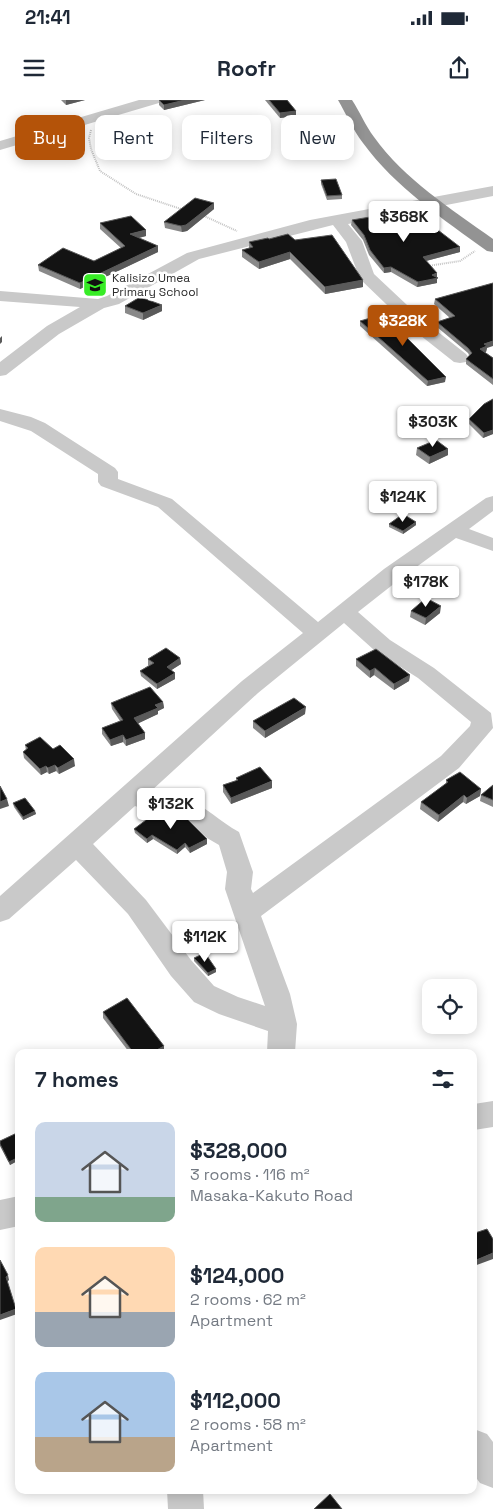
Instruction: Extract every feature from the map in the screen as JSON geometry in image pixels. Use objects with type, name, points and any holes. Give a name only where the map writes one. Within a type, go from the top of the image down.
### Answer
[{"type":"highway","points":[[344,100],[373,146],[432,202],[492,246]]},
{"type":"street","points":[[0,146],[154,100]]},
{"type":"street","points":[[0,371],[53,330],[98,304],[113,300],[179,262],[256,239],[342,219],[493,191]]},
{"type":"street","points":[[342,219],[340,224],[354,241],[366,276],[417,324],[460,358]]},
{"type":"street","points":[[0,296],[26,301],[71,300],[98,304]]},
{"type":"street","points":[[0,415],[24,421],[38,427],[108,472],[108,482],[165,503],[318,634]]},
{"type":"street","points":[[4,902],[77,844],[250,687],[392,574],[493,502]]},
{"type":"street","points":[[454,530],[493,545]]},
{"type":"street","points":[[247,912],[450,762],[481,729],[483,719],[453,694],[382,645],[345,612]]},
{"type":"street","points":[[132,795],[155,804],[177,805],[186,809],[230,839],[240,872],[238,889],[276,994],[283,1024],[281,1049]]},
{"type":"street","points":[[77,844],[137,907],[181,968],[204,994],[229,1006],[283,1024]]},
{"type":"street","points":[[477,1117],[493,1114]]},
{"type":"street","points":[[0,1215],[15,1212]]},
{"type":"street","points":[[477,1451],[493,1470]]},
{"type":"street","points":[[185,1494],[186,1509]]},
{"type":"path","points":[[88,120],[91,124],[89,138],[91,149],[100,171],[136,194],[188,211]]},
{"type":"path","points":[[196,214],[256,239]]},
{"type":"path","points":[[426,266],[460,261],[478,249],[492,246]]},
{"type":"building","points":[[159,100],[185,100],[164,105]]},
{"type":"building","points":[[269,100],[287,100],[296,111],[280,113]]},
{"type":"building","points":[[336,179],[342,195],[327,196],[321,180]]},
{"type":"building","points":[[195,198],[214,203],[186,225],[181,226],[164,222]]},
{"type":"building","points":[[412,210],[460,247],[423,257],[437,273],[432,275],[438,278],[418,282],[391,267],[384,268],[370,250],[364,235],[352,220]]},
{"type":"building","points":[[131,216],[146,230],[130,234],[158,246],[80,283],[38,265],[63,248],[94,261],[125,246],[100,223]]},
{"type":"building","points":[[288,234],[295,240],[332,235],[363,280],[325,287],[290,252],[259,262],[242,250],[253,247],[249,242]]},
{"type":"building","points":[[493,283],[493,341],[484,344],[487,346],[480,349],[493,358],[493,379],[466,359],[472,353],[437,322],[455,316],[435,299]]},
{"type":"building","points":[[140,297],[162,305],[143,313],[125,306]]},
{"type":"building","points":[[381,315],[394,325],[446,377],[428,381],[360,321]]},
{"type":"building","points":[[493,399],[493,430],[484,433],[469,419],[484,404]]},
{"type":"building","points":[[436,440],[448,449],[430,457],[417,448]]},
{"type":"building","points":[[403,514],[416,522],[403,531],[389,524]]},
{"type":"building","points":[[426,598],[441,606],[426,618],[411,611]]},
{"type":"building","points":[[166,648],[180,658],[167,667],[175,673],[157,684],[140,671],[154,663],[148,659]]},
{"type":"building","points":[[376,649],[410,675],[394,684],[375,668],[370,671],[356,659]]},
{"type":"building","points":[[150,687],[163,702],[155,705],[158,708],[134,718],[145,733],[126,740],[123,735],[110,740],[102,728],[123,720],[111,703]]},
{"type":"building","points":[[294,698],[306,707],[265,731],[253,721]]},
{"type":"building","points":[[40,737],[53,749],[60,745],[74,759],[58,768],[55,765],[40,769],[23,752],[28,748],[25,745]]},
{"type":"building","points":[[260,767],[272,781],[231,798],[223,785],[238,780],[236,778]]},
{"type":"building","points":[[460,772],[481,789],[467,798],[464,795],[439,815],[421,802],[448,782],[446,780]]},
{"type":"building","points":[[493,785],[493,800],[481,795]]},
{"type":"building","points":[[0,786],[7,799],[0,802]]},
{"type":"building","points":[[25,798],[35,811],[23,817],[13,803]]},
{"type":"building","points":[[163,811],[172,811],[187,819],[207,839],[189,848],[185,843],[177,850],[152,835],[147,839],[134,829],[150,817],[152,819]]},
{"type":"building","points":[[205,953],[216,969],[208,973],[194,958]]},
{"type":"building","points":[[127,998],[164,1046],[158,1049],[131,1049],[103,1012]]},
{"type":"building","points":[[15,1134],[15,1159],[9,1162],[0,1141]]},
{"type":"building","points":[[487,1229],[493,1239],[493,1253],[477,1260],[477,1232]]},
{"type":"building","points":[[0,1260],[8,1275],[6,1277],[15,1309],[0,1315]]},
{"type":"building","points":[[330,1494],[342,1509],[314,1509]]},
{"type":"place","name":"Kalisizo Umea Primary School","points":[[95,285]]}]
